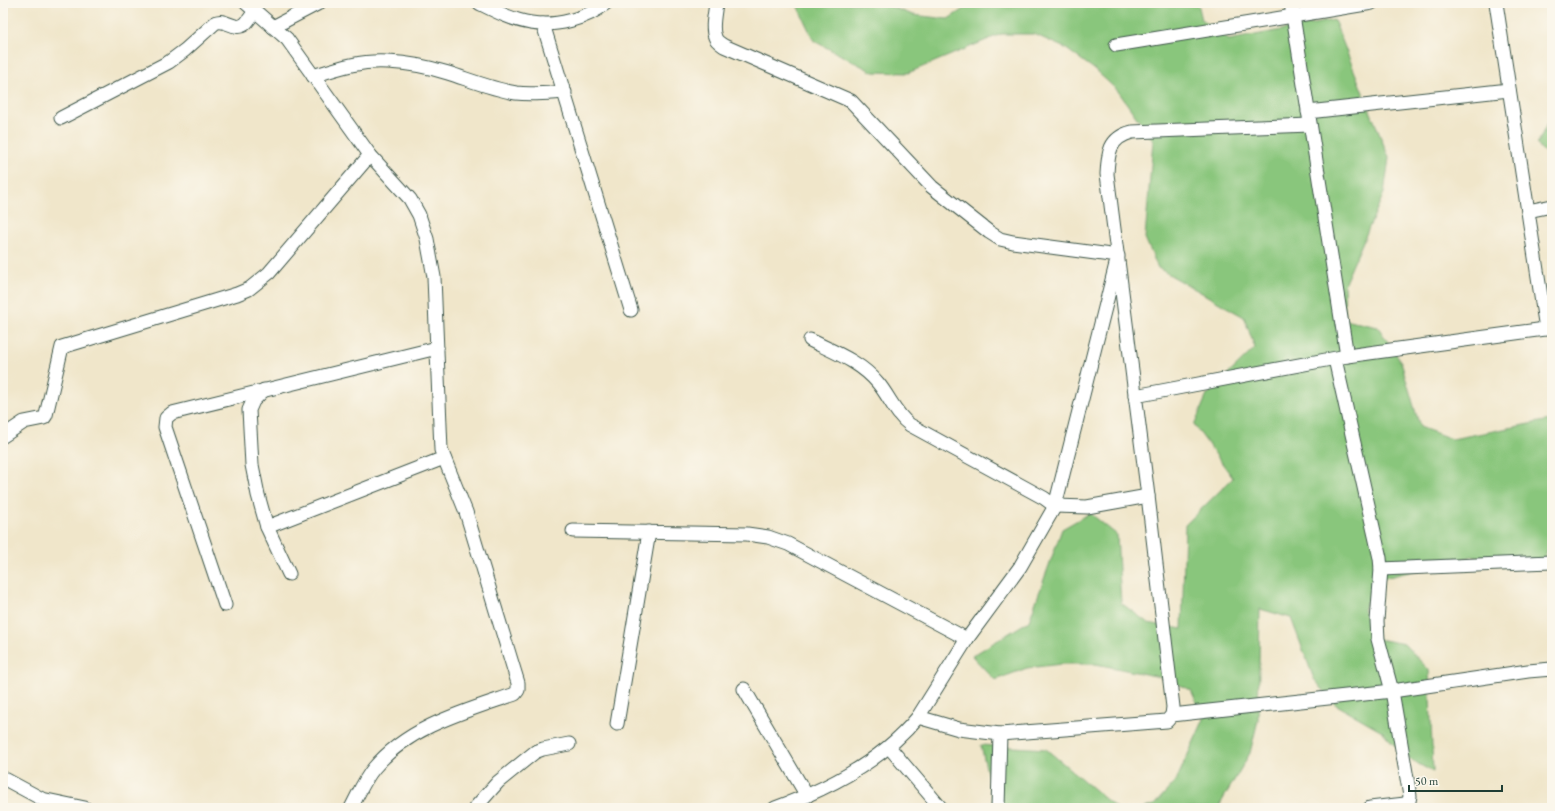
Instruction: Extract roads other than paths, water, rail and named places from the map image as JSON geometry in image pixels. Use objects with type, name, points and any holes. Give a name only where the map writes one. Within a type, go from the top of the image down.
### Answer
[{"type":"street","points":[[273,27],[319,3]]},
{"type":"street","points":[[479,3],[506,16],[530,23],[543,24],[572,20],[588,15],[606,3]]},
{"type":"street","points":[[716,3],[715,37],[724,46],[851,101],[932,187],[1000,239],[1118,256]]},
{"type":"street","points":[[1116,45],[1292,9],[1372,3]]},
{"type":"street","points":[[1135,396],[1341,358],[1549,329],[1528,211],[1496,3]]},
{"type":"street","points":[[61,118],[169,62],[215,23],[223,21],[234,27],[244,24],[250,7],[287,39],[370,155],[410,199],[418,215],[427,239],[434,277],[440,442],[444,458],[466,512],[518,683],[518,690],[515,694],[453,715],[424,730],[397,747],[374,768],[360,789],[351,808]]},
{"type":"street","points":[[1292,9],[1310,125],[1341,358],[1380,558],[1381,569],[1377,621],[1378,639],[1392,691],[1410,796],[1409,801],[1405,804],[1370,808]]},
{"type":"street","points":[[543,24],[631,310]]},
{"type":"street","points":[[313,76],[348,65],[387,62],[417,65],[446,72],[498,89],[517,93],[541,94],[564,92]]},
{"type":"street","points":[[1308,112],[1509,90]]},
{"type":"street","points":[[918,717],[959,729],[1000,734],[1167,721],[1172,715],[1173,707],[1148,496],[1107,174],[1108,156],[1114,142],[1122,135],[1132,132],[1310,125]]},
{"type":"street","points":[[3,436],[24,422],[44,418],[46,415],[62,347],[222,299],[249,289],[269,272],[370,155]]},
{"type":"street","points":[[1528,211],[1552,206]]},
{"type":"street","points":[[775,808],[827,787],[889,747],[909,729],[967,639],[1020,567],[1055,506],[1118,256]]},
{"type":"street","points":[[810,340],[866,370],[878,383],[903,419],[910,425],[1044,498],[1055,506],[1087,507],[1148,496]]},
{"type":"street","points":[[225,605],[165,427],[166,418],[172,413],[437,348]]},
{"type":"street","points":[[264,390],[253,401],[249,410],[252,465],[258,495],[267,527],[289,574]]},
{"type":"street","points":[[267,527],[444,458]]},
{"type":"street","points":[[573,531],[747,534],[768,537],[788,544],[967,639]]},
{"type":"street","points":[[617,724],[649,532]]},
{"type":"street","points":[[1381,569],[1552,562]]},
{"type":"street","points":[[1172,715],[1392,691],[1528,671],[1552,669]]},
{"type":"street","points":[[744,689],[807,796]]},
{"type":"street","points":[[998,808],[1000,734]]},
{"type":"street","points":[[475,808],[498,782],[535,752],[543,748],[569,744]]},
{"type":"street","points":[[889,747],[941,808]]},
{"type":"street","points":[[3,778],[42,799],[85,808]]}]
